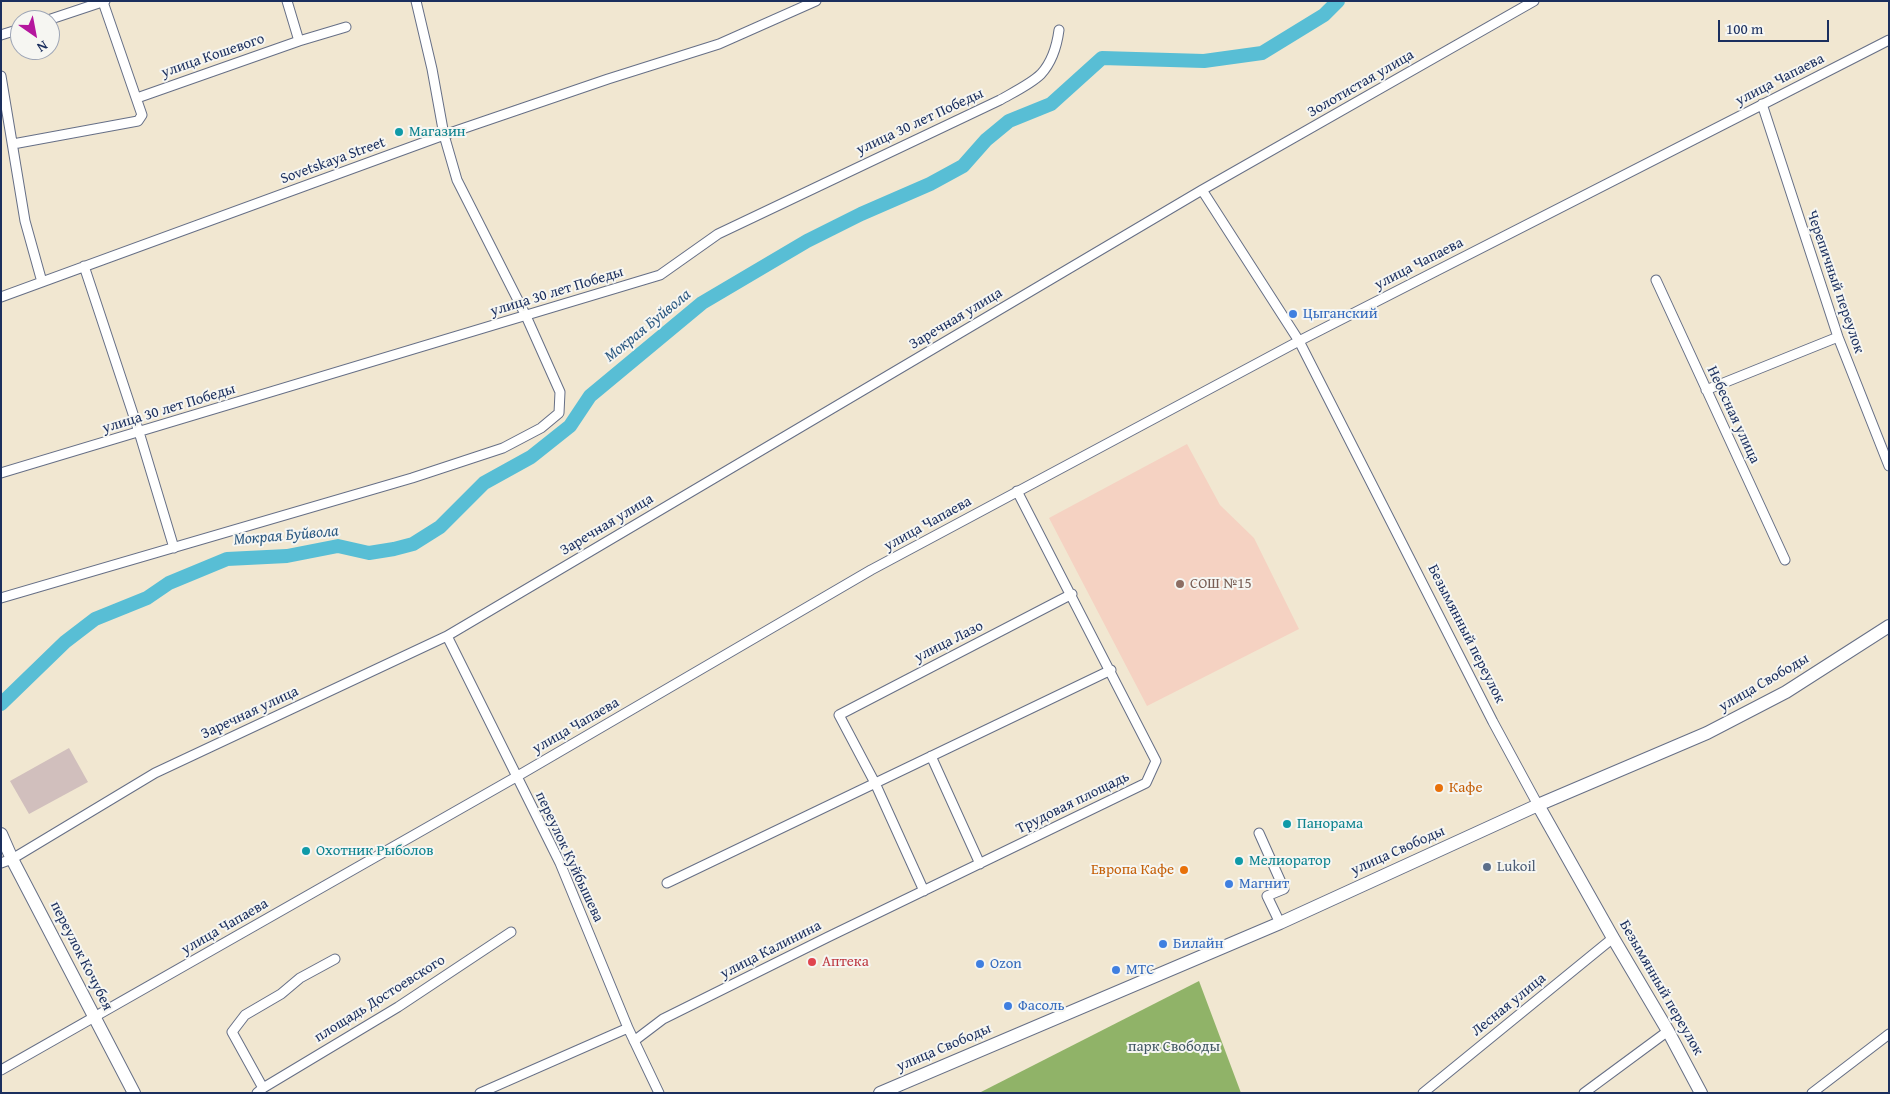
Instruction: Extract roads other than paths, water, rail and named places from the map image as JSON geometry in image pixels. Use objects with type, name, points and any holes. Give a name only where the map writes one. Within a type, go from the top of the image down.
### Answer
[{"type":"main road","name":"улица Свободы","points":[[880,1093],[1280,923],[1538,805],[1708,733],[1786,692],[1889,626]]},
{"type":"main road","name":"Безымянный переулок","points":[[1538,805],[1702,1093]]},
{"type":"main road","name":"переулок Кочубея","points":[[1,834],[7,861],[134,1093]]},
{"type":"street","points":[[286,1],[299,41]]},
{"type":"street","points":[[1,598],[412,478],[503,448],[541,428],[559,413],[560,392],[526,316],[457,180],[444,135],[432,69],[416,1]]},
{"type":"street","name":"Sovetskaya Street","points":[[1,297],[444,135],[718,44],[816,1]]},
{"type":"street","name":"Золотистая улица","points":[[1202,190],[1534,1]]},
{"type":"street","points":[[13,144],[138,121],[142,115],[104,2],[60,16]]},
{"type":"street","name":"улица Кошевого","points":[[136,98],[299,41],[346,27]]},
{"type":"street","name":"улица 30 лет Победы","points":[[1,473],[660,275],[718,234],[1000,100],[1041,74],[1056,49],[1059,30]]},
{"type":"street","name":"улица Чапаева","points":[[1,1070],[516,777],[871,570],[1299,341],[1889,40]]},
{"type":"street","points":[[1,76],[26,221],[42,282]]},
{"type":"street","name":"Черепичный переулок","points":[[1762,104],[1838,337],[1889,466]]},
{"type":"street","name":"Безымянный переулок","points":[[1202,190],[1299,341],[1484,706],[1538,805]]},
{"type":"street","name":"Заречная улица","points":[[7,861],[155,773],[447,636],[1202,190]]},
{"type":"street","points":[[84,266],[139,432],[174,548]]},
{"type":"street","name":"Небесная улица","points":[[1656,280],[1785,560]]},
{"type":"street","points":[[1706,390],[1838,337]]},
{"type":"street","name":"Трудовая площадь","points":[[924,891],[1146,783],[1156,761],[1072,594],[1017,491]]},
{"type":"street","name":"улица Лазо","points":[[875,783],[839,715],[1072,594]]},
{"type":"street","name":"переулок Куйбышева","points":[[447,636],[560,863],[628,1028],[658,1093]]},
{"type":"street","points":[[667,883],[1111,670]]},
{"type":"street","points":[[931,756],[980,864]]},
{"type":"street","points":[[875,783],[924,891]]},
{"type":"street","points":[[1259,832],[1284,889],[1267,896],[1280,923]]},
{"type":"street","name":"улица Калинина","points":[[634,1041],[663,1019],[924,891]]},
{"type":"street","name":"площадь Достоевского","points":[[335,959],[300,978],[281,994],[245,1015],[232,1032],[260,1090],[398,1007],[511,932]]},
{"type":"street","name":"Лесная улица","points":[[1423,1093],[1613,938]]},
{"type":"street","points":[[480,1093],[628,1028]]},
{"type":"street","points":[[1584,1093],[1668,1031]]},
{"type":"street","points":[[1812,1093],[1889,1034]]},
{"type":"waterway","name":"Мокрая Буйвола","points":[[1,704],[65,642],[95,619],[147,598],[169,583],[227,559],[287,556],[338,546],[369,553],[413,544],[440,527],[484,483],[531,457],[570,426],[590,396],[702,303],[807,241],[861,214],[930,184],[963,166],[986,140],[1009,121],[1051,104],[1102,58],[1204,61],[1262,53],[1324,15],[1338,1]]},
{"type":"place","name":"Магазин","points":[[399,132]]},
{"type":"place","name":"Цыганский","points":[[1293,314]]},
{"type":"place","name":"СОШ №15","points":[[1180,584]]},
{"type":"place","name":"Кафе","points":[[1439,788]]},
{"type":"place","name":"Панорама","points":[[1287,824]]},
{"type":"place","name":"Охотник Рыболов","points":[[306,851]]},
{"type":"place","name":"Мелиоратор","points":[[1239,861]]},
{"type":"place","name":"Lukoil","points":[[1487,867]]},
{"type":"place","name":"Европа Кафе","points":[[1184,870]]},
{"type":"place","name":"Магнит","points":[[1229,884]]},
{"type":"place","name":"Билайн","points":[[1163,944]]},
{"type":"place","name":"Аптека","points":[[812,962]]},
{"type":"place","name":"Ozon","points":[[980,964]]},
{"type":"place","name":"МТС","points":[[1116,970]]},
{"type":"place","name":"Фасоль","points":[[1008,1006]]},
{"type":"park label","name":"парк Свободы","points":[[1174,1047]]}]
